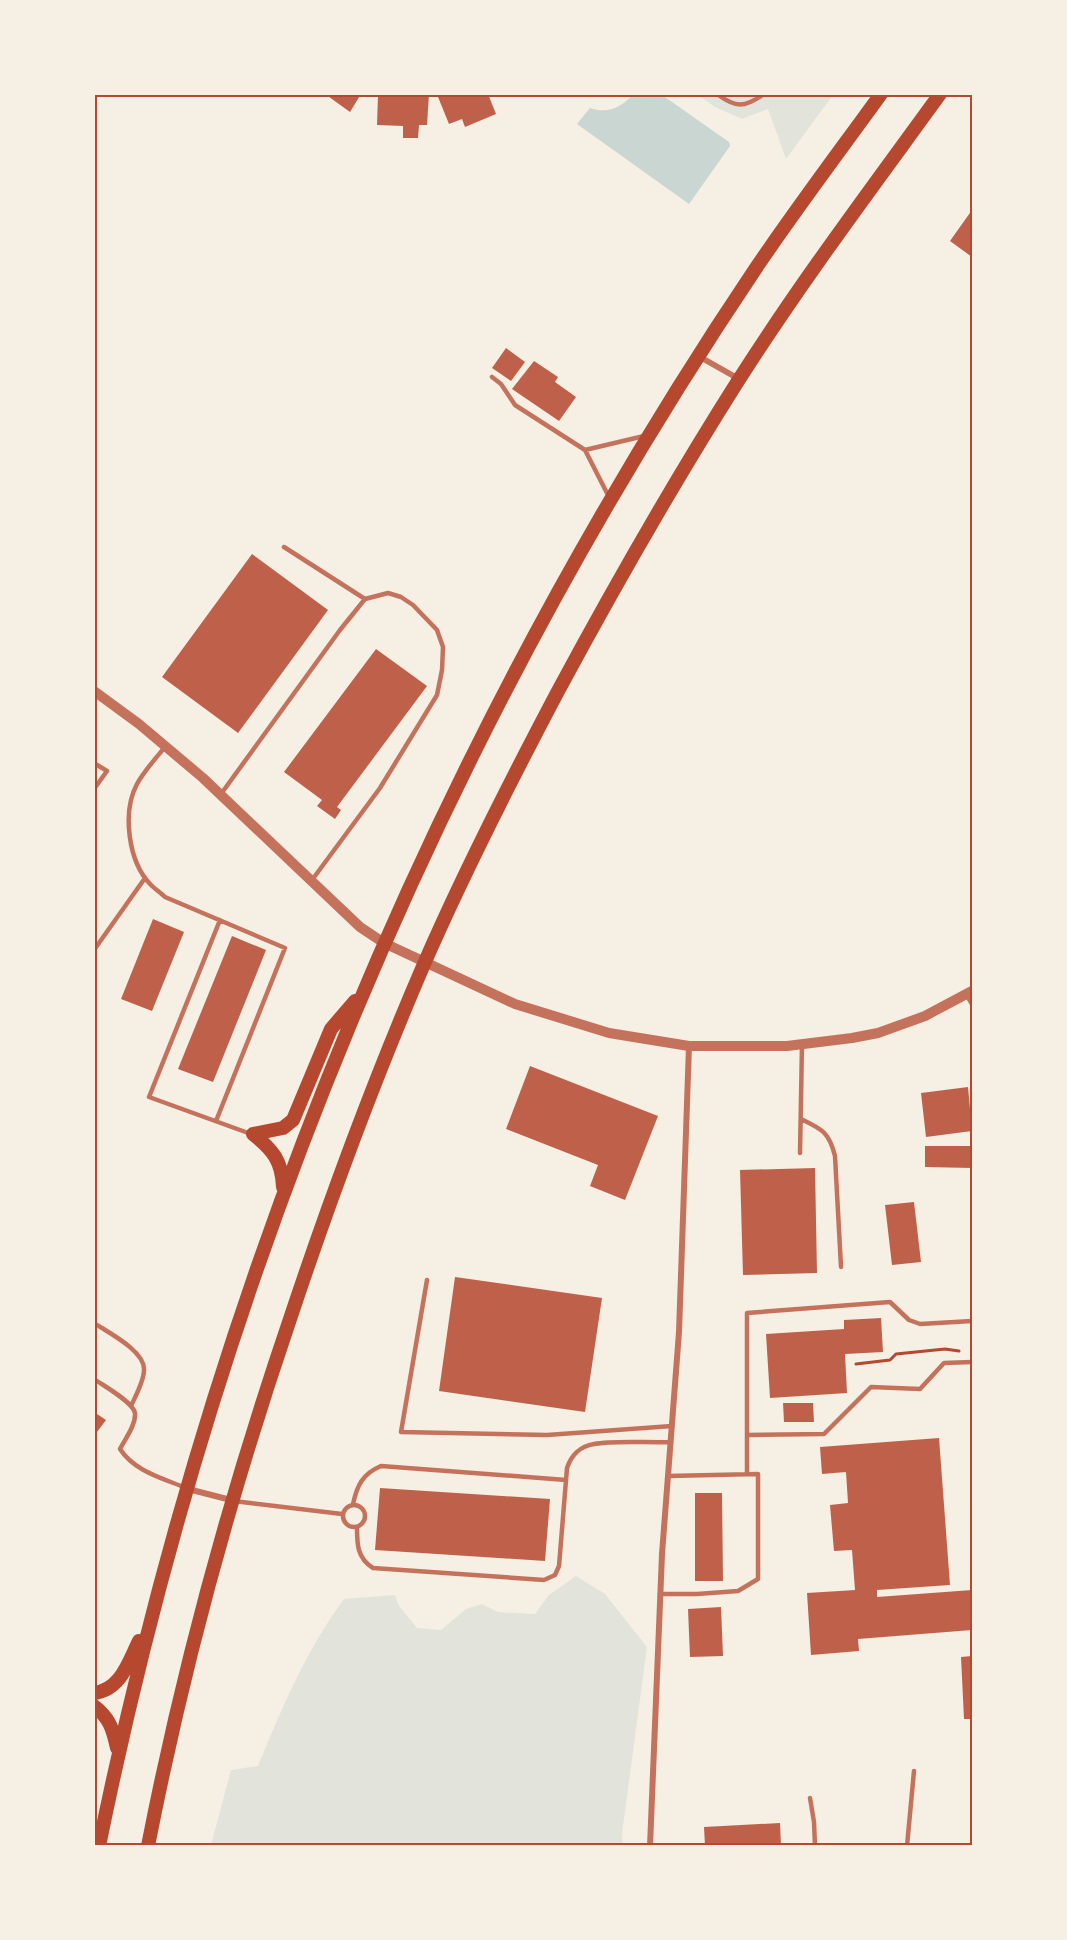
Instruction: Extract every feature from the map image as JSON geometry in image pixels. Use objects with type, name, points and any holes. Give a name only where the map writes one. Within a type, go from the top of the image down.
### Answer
[{"type":"main road","points":[[99,1845],[118,1754],[153,1612],[186,1488],[230,1344],[283,1192],[327,1077],[384,943],[432,836],[489,722],[533,638],[611,501],[756,267],[881,94]]},
{"type":"main road","points":[[148,1845],[185,1675],[231,1500],[320,1231],[368,1103],[425,963],[496,811],[574,661],[682,473],[739,379],[851,216],[940,94]]},
{"type":"main road","points":[[253,1134],[283,1128],[293,1120],[331,1029],[363,993]]},
{"type":"main road","points":[[253,1134],[272,1149],[283,1174],[283,1192]]},
{"type":"main road","points":[[94,1693],[111,1688],[117,1682],[153,1612]]},
{"type":"main road","points":[[94,1707],[109,1720],[118,1754]]},
{"type":"street","points":[[699,356],[739,379]]},
{"type":"street","points":[[94,691],[165,747],[220,795],[360,927],[384,943],[515,1004],[609,1033],[689,1046],[787,1046],[878,1033],[925,1016],[969,993]]},
{"type":"street","points":[[650,1845],[660,1594],[679,1332],[689,1046]]},
{"type":"street","points":[[186,1488],[231,1500]]},
{"type":"lane","points":[[717,94],[730,104],[750,104],[764,94]]},
{"type":"lane","points":[[492,376],[501,384],[515,405],[585,450],[611,501]]},
{"type":"lane","points":[[585,450],[650,435]]},
{"type":"lane","points":[[284,547],[365,598]]},
{"type":"lane","points":[[220,795],[365,598],[388,593],[401,597],[413,605],[437,630],[443,647],[442,670],[436,695],[380,788],[310,882]]},
{"type":"lane","points":[[165,747],[137,783],[128,809],[130,839],[139,868],[150,884],[165,897],[285,948],[216,1121]]},
{"type":"lane","points":[[94,762],[107,771],[94,789]]},
{"type":"lane","points":[[94,950],[145,878]]},
{"type":"lane","points":[[220,920],[148,1097],[253,1134]]},
{"type":"lane","points":[[969,993],[972,1004]]},
{"type":"lane","points":[[800,1153],[802,1044]]},
{"type":"lane","points":[[801,1119],[823,1130],[836,1156],[841,1267]]},
{"type":"lane","points":[[427,1280],[401,1432],[546,1435],[672,1425]]},
{"type":"lane","points":[[747,1474],[747,1313],[890,1302],[909,1320],[920,1324],[972,1321]]},
{"type":"lane","points":[[94,1323],[139,1354],[144,1362],[144,1372],[131,1406]]},
{"type":"lane","points":[[748,1435],[824,1434],[871,1388],[920,1389],[944,1363],[972,1362]]},
{"type":"lane","points":[[94,1379],[131,1406],[135,1414],[133,1425],[120,1449],[127,1460],[142,1470],[186,1488]]},
{"type":"lane","points":[[342,1514],[353,1504],[360,1506],[365,1512],[365,1519],[357,1527],[357,1548],[367,1564],[373,1568],[544,1580],[555,1575],[559,1566],[566,1480],[570,1459],[578,1451],[592,1444],[670,1442]]},
{"type":"lane","points":[[353,1504],[357,1487],[363,1478],[372,1470],[381,1467],[566,1480]]},
{"type":"lane","points":[[660,1594],[738,1591],[758,1579],[758,1474],[668,1476]]},
{"type":"lane","points":[[231,1500],[342,1514]]},
{"type":"lane","points":[[342,1514],[347,1524],[357,1527]]},
{"type":"lane","points":[[907,1845],[914,1771]]},
{"type":"lane","points":[[810,1798],[814,1822],[814,1845]]},
{"type":"path","points":[[856,1364],[890,1360],[896,1354],[945,1350],[966,1352]]},
{"type":"shaded area","points":[[632,95],[662,95],[729,142],[730,146],[689,204],[577,124],[590,108],[613,109]]},
{"type":"shaded area","points":[[698,95],[833,95],[786,159],[768,109],[742,119],[715,107]]},
{"type":"shaded area","points":[[576,1576],[605,1594],[647,1647],[622,1834],[623,1845],[211,1845],[231,1770],[258,1766],[306,1659],[344,1599],[395,1595],[399,1606],[417,1628],[441,1630],[466,1609],[482,1604],[498,1612],[535,1614],[549,1595]]},
{"type":"building","points":[[325,94],[361,94],[350,112]]},
{"type":"building","points":[[409,94],[429,94],[427,125],[419,125],[418,138],[403,138],[403,126],[377,125],[378,95],[409,96]]},
{"type":"building","points":[[444,94],[488,94],[496,114],[465,127],[462,119],[449,124],[438,97]]},
{"type":"building","points":[[972,210],[972,257],[950,241]]},
{"type":"building","points":[[506,348],[525,362],[511,381],[492,368]]},
{"type":"building","points":[[534,361],[558,377],[555,382],[576,397],[559,421],[512,389]]},
{"type":"building","points":[[252,554],[328,610],[238,733],[162,677]]},
{"type":"building","points":[[376,649],[427,686],[337,807],[341,810],[335,819],[317,806],[322,800],[284,772]]},
{"type":"building","points":[[153,919],[184,932],[152,1011],[121,999]]},
{"type":"building","points":[[232,936],[266,950],[213,1082],[178,1069]]},
{"type":"building","points":[[530,1066],[658,1116],[625,1200],[590,1186],[598,1165],[506,1129]]},
{"type":"building","points":[[968,1087],[972,1131],[926,1137],[921,1093]]},
{"type":"building","points":[[925,1146],[972,1146],[972,1168],[925,1167]]},
{"type":"building","points":[[815,1168],[817,1273],[743,1275],[740,1170]]},
{"type":"building","points":[[914,1202],[921,1262],[892,1265],[885,1205]]},
{"type":"building","points":[[455,1277],[602,1298],[585,1412],[439,1391]]},
{"type":"building","points":[[881,1318],[883,1352],[845,1354],[847,1393],[770,1398],[766,1334],[844,1329],[844,1320]]},
{"type":"building","points":[[783,1403],[813,1403],[814,1422],[784,1422]]},
{"type":"building","points":[[94,1412],[106,1420],[94,1436]]},
{"type":"building","points":[[939,1438],[950,1585],[877,1590],[877,1597],[972,1590],[972,1630],[858,1639],[859,1651],[811,1655],[807,1593],[855,1590],[852,1550],[834,1551],[830,1505],[848,1503],[846,1472],[822,1474],[820,1447]]},
{"type":"building","points":[[380,1488],[550,1499],[545,1561],[375,1550]]},
{"type":"building","points":[[695,1493],[722,1493],[723,1581],[695,1581]]},
{"type":"building","points":[[721,1607],[723,1656],[690,1657],[688,1609]]},
{"type":"building","points":[[972,1656],[972,1719],[964,1719],[961,1657]]},
{"type":"building","points":[[780,1823],[781,1846],[705,1846],[704,1827]]}]
